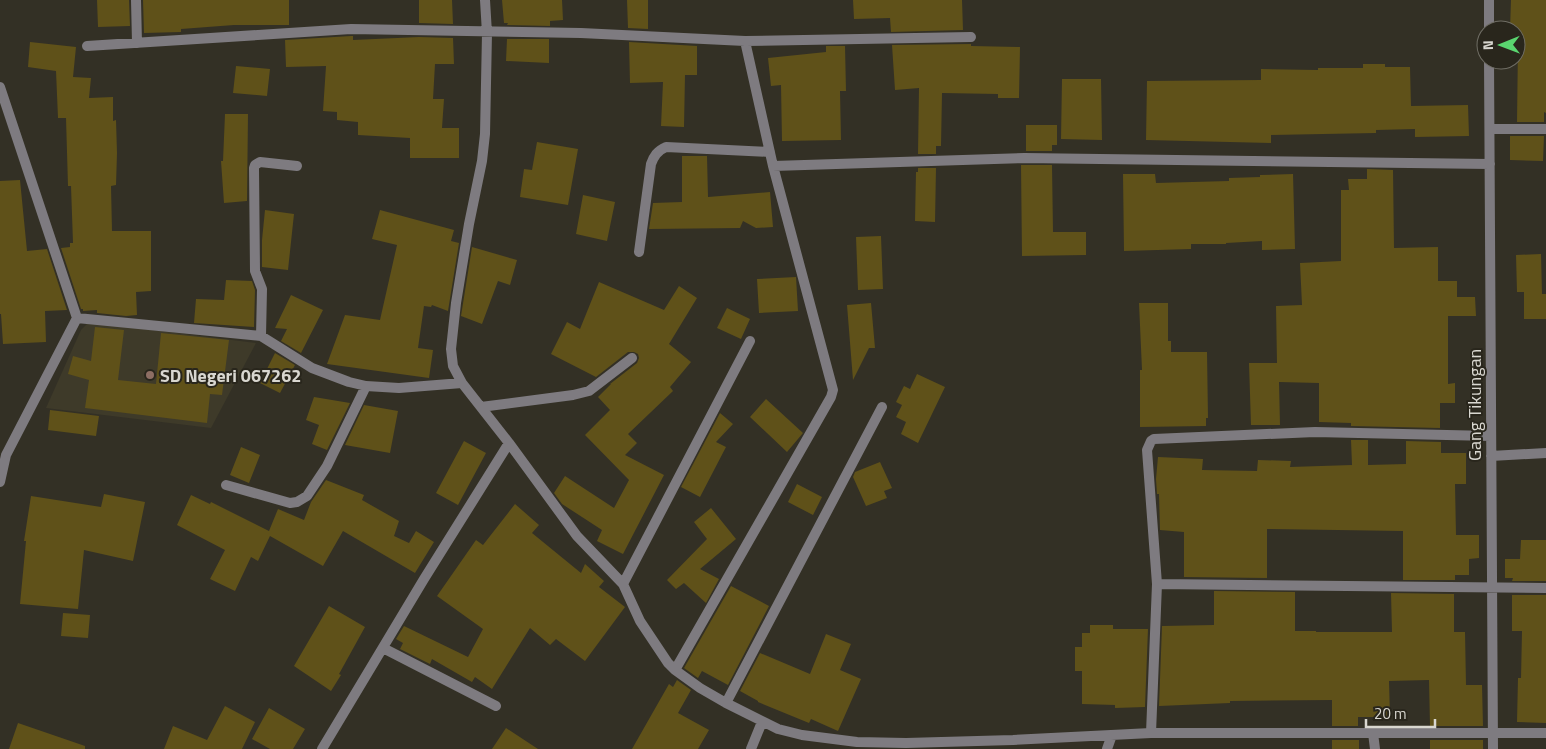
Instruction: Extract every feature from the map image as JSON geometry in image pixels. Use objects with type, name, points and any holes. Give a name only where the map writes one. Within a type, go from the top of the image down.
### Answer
[{"type":"street","points":[[136,0],[137,43]]},
{"type":"street","points":[[485,0],[487,33],[485,134],[482,161],[456,303],[451,349],[453,366],[462,383],[509,443],[577,536],[623,584],[640,621],[672,666],[726,703],[778,729],[802,736],[857,742],[1011,745],[1152,733],[1546,732]]},
{"type":"street","points":[[1489,0],[1489,20]]},
{"type":"street","points":[[87,46],[351,30],[581,33],[745,41],[970,37]]},
{"type":"street","points":[[672,666],[826,406],[833,390],[773,166],[745,41]]},
{"type":"street","name":"Gang Tikungan","points":[[1489,70],[1493,749]]},
{"type":"street","points":[[0,87],[77,318],[6,455],[0,482]]},
{"type":"street","points":[[1490,129],[1546,129]]},
{"type":"street","points":[[639,252],[650,164],[656,153],[661,149],[666,147],[770,152]]},
{"type":"street","points":[[773,166],[1024,158],[1490,164]]},
{"type":"street","points":[[261,336],[262,289],[255,271],[254,168],[260,162],[297,166]]},
{"type":"street","points":[[77,318],[261,336],[312,368],[349,382],[366,386],[399,388],[462,383]]},
{"type":"street","points":[[623,584],[750,341]]},
{"type":"street","points":[[481,407],[573,395],[589,390],[632,358]]},
{"type":"street","points":[[226,485],[290,503],[297,502],[307,496],[327,466],[366,386]]},
{"type":"street","points":[[726,703],[882,407]]},
{"type":"street","points":[[1152,733],[1156,584],[1147,450],[1154,439],[1315,432],[1491,436]]},
{"type":"street","points":[[322,749],[509,443]]},
{"type":"street","points":[[1491,456],[1546,453]]},
{"type":"street","points":[[1156,584],[1546,588]]},
{"type":"street","points":[[383,648],[496,706]]},
{"type":"street","points":[[751,749],[762,722]]},
{"type":"street","points":[[1373,733],[1375,749]]},
{"type":"street","points":[[1107,749],[1112,735]]},
{"type":"shaded area","name":"SD Negeri 067262","points":[[89,322],[256,343],[211,428],[46,408],[81,330]]},
{"type":"building","points":[[97,0],[129,0],[130,26],[98,27]]},
{"type":"building","points":[[143,0],[289,0],[289,25],[234,25],[181,29],[181,32],[144,33]]},
{"type":"building","points":[[419,0],[452,0],[453,24],[419,23]]},
{"type":"building","points":[[502,0],[562,0],[563,20],[550,21],[550,26],[507,25],[508,23],[504,23]]},
{"type":"building","points":[[627,0],[648,0],[648,29],[628,28]]},
{"type":"building","points":[[853,0],[962,0],[963,30],[891,32],[890,18],[854,19]]},
{"type":"building","points":[[1511,0],[1546,0],[1546,113],[1544,112],[1544,122],[1517,122],[1518,70],[1526,70],[1526,20],[1510,20]]},
{"type":"building","points":[[353,36],[353,40],[419,37],[453,38],[454,64],[435,64],[433,99],[444,99],[442,128],[459,128],[459,158],[410,158],[410,138],[358,135],[358,122],[337,120],[337,112],[323,111],[326,66],[286,67],[285,40]]},
{"type":"building","points":[[507,39],[549,39],[549,63],[506,61]]},
{"type":"building","points":[[30,42],[76,47],[73,77],[91,78],[89,98],[113,97],[113,121],[116,120],[117,153],[116,185],[111,186],[112,231],[151,231],[151,291],[136,292],[137,315],[126,316],[97,313],[97,310],[83,311],[81,309],[61,248],[70,247],[70,243],[73,243],[71,186],[68,186],[66,118],[58,118],[56,71],[28,67]]},
{"type":"building","points":[[629,42],[697,46],[697,75],[685,75],[684,127],[661,126],[663,82],[630,83]]},
{"type":"building","points":[[971,44],[971,46],[1020,47],[1019,98],[998,98],[998,94],[942,93],[941,146],[936,146],[936,154],[918,154],[919,88],[895,90],[892,45]]},
{"type":"building","points":[[826,46],[845,46],[846,91],[840,91],[841,140],[782,141],[781,85],[771,86],[768,58],[826,52]]},
{"type":"building","points":[[1363,64],[1385,64],[1385,67],[1410,67],[1411,106],[1468,105],[1469,136],[1415,137],[1415,129],[1376,130],[1376,133],[1271,135],[1271,143],[1146,140],[1147,81],[1261,80],[1261,69],[1318,70],[1318,68],[1363,68]]},
{"type":"building","points":[[236,66],[270,69],[267,96],[233,93]]},
{"type":"building","points":[[1062,79],[1101,79],[1102,140],[1061,139]]},
{"type":"building","points":[[225,114],[248,114],[247,201],[224,203],[221,161],[223,161]]},
{"type":"building","points":[[1026,125],[1057,125],[1057,145],[1052,145],[1052,151],[1026,151]]},
{"type":"building","points":[[1510,136],[1544,136],[1543,161],[1510,160]]},
{"type":"building","points":[[537,142],[578,149],[568,205],[520,197],[524,169],[532,170]]},
{"type":"building","points":[[682,156],[707,156],[708,197],[770,192],[773,227],[756,228],[743,221],[740,228],[649,229],[653,203],[682,202]]},
{"type":"building","points":[[1021,165],[1052,165],[1053,232],[1086,232],[1086,255],[1022,256]]},
{"type":"building","points":[[918,168],[936,168],[935,222],[915,221],[916,172],[918,172]]},
{"type":"building","points":[[1367,169],[1393,170],[1394,248],[1438,247],[1438,281],[1457,281],[1457,297],[1475,297],[1476,316],[1448,316],[1448,384],[1455,383],[1455,403],[1440,403],[1440,428],[1351,426],[1351,423],[1319,422],[1319,383],[1279,382],[1280,425],[1251,425],[1249,363],[1277,363],[1276,306],[1302,305],[1300,263],[1341,261],[1341,190],[1349,190],[1348,179],[1367,179]]},
{"type":"building","points":[[1123,174],[1155,174],[1156,183],[1229,181],[1229,178],[1293,174],[1295,249],[1262,250],[1262,241],[1191,244],[1191,249],[1124,251]]},
{"type":"building","points":[[20,180],[27,251],[47,249],[67,310],[45,311],[46,342],[3,344],[0,314],[0,181]]},
{"type":"building","points":[[583,195],[615,202],[607,241],[576,234]]},
{"type":"building","points":[[265,210],[294,214],[288,270],[262,267]]},
{"type":"building","points":[[380,210],[454,230],[451,241],[459,243],[448,311],[432,305],[431,307],[424,306],[418,348],[433,350],[429,378],[327,364],[345,315],[380,320],[397,245],[372,239]]},
{"type":"building","points":[[881,236],[883,289],[858,290],[856,237]]},
{"type":"building","points":[[472,247],[517,260],[510,285],[498,281],[482,324],[461,316]]},
{"type":"building","points":[[1541,254],[1542,294],[1546,294],[1546,319],[1524,319],[1524,292],[1517,292],[1516,255]]},
{"type":"building","points":[[796,277],[798,311],[759,313],[757,279]]},
{"type":"building","points":[[226,280],[252,281],[255,290],[254,327],[194,323],[196,299],[224,300]]},
{"type":"building","points":[[599,282],[664,310],[679,286],[697,298],[669,344],[691,362],[670,387],[673,391],[628,434],[637,443],[625,455],[664,475],[623,554],[597,541],[602,530],[562,504],[554,493],[565,476],[614,508],[629,480],[585,435],[610,410],[598,397],[610,384],[637,363],[638,354],[628,352],[596,377],[551,354],[567,322],[580,329]]},
{"type":"building","points":[[291,295],[323,310],[301,353],[281,341],[287,329],[275,328]]},
{"type":"building","points":[[871,303],[875,348],[869,348],[853,380],[847,305]]},
{"type":"building","points":[[1139,303],[1168,303],[1168,341],[1171,341],[1171,352],[1207,352],[1208,418],[1206,418],[1206,426],[1140,427],[1140,370],[1142,370]]},
{"type":"building","points":[[727,308],[750,319],[741,339],[717,328]]},
{"type":"building","name":"SD Negeri 067262","points":[[95,327],[124,330],[118,380],[156,384],[161,333],[229,340],[222,395],[210,394],[207,423],[85,408],[89,380],[68,374],[73,356],[91,361]]},
{"type":"building","points":[[275,353],[295,365],[280,393],[260,383]]},
{"type":"building","points":[[917,374],[945,387],[918,443],[901,434],[906,422],[896,417],[902,405],[896,402],[904,386],[910,389]]},
{"type":"building","points":[[314,397],[350,403],[327,450],[312,444],[319,425],[306,420]]},
{"type":"building","points":[[766,399],[803,433],[787,452],[750,417]]},
{"type":"building","points":[[364,405],[398,411],[390,453],[345,445]]},
{"type":"building","points":[[50,410],[99,416],[96,436],[48,430]]},
{"type":"building","points":[[720,413],[733,424],[716,442],[726,447],[700,497],[681,487]]},
{"type":"building","points":[[1351,440],[1368,440],[1368,465],[1406,464],[1406,441],[1441,442],[1441,453],[1466,453],[1466,484],[1455,484],[1456,535],[1479,535],[1479,558],[1469,559],[1469,575],[1455,575],[1455,580],[1403,580],[1403,531],[1267,529],[1267,578],[1184,577],[1184,532],[1160,530],[1159,494],[1157,494],[1156,479],[1158,457],[1203,459],[1202,470],[1257,471],[1258,460],[1291,461],[1290,467],[1352,465]]},
{"type":"building","points":[[464,441],[486,453],[458,505],[436,493]]},
{"type":"building","points":[[241,447],[260,455],[249,483],[230,475]]},
{"type":"building","points":[[880,462],[892,488],[884,491],[887,498],[866,506],[853,477],[855,472]]},
{"type":"building","points":[[326,480],[364,495],[362,500],[399,521],[394,536],[409,543],[416,531],[434,542],[415,573],[343,531],[323,566],[270,536],[258,561],[251,557],[235,591],[210,579],[225,550],[177,525],[191,495],[210,504],[211,502],[269,531],[278,509],[304,520],[311,502]]},
{"type":"building","points":[[797,484],[822,497],[813,515],[788,502]]},
{"type":"building","points":[[104,494],[145,502],[133,561],[84,550],[78,609],[20,604],[26,541],[24,541],[31,496],[101,507]]},
{"type":"building","points":[[515,504],[539,525],[532,533],[581,573],[585,564],[604,581],[599,587],[625,607],[585,661],[556,639],[550,645],[530,628],[492,689],[475,677],[472,682],[432,659],[430,664],[400,649],[403,643],[396,639],[404,626],[468,657],[483,629],[437,596],[476,540],[483,545]]},
{"type":"building","points":[[711,508],[736,539],[700,569],[719,579],[706,603],[684,583],[676,589],[667,580],[707,539],[694,522]]},
{"type":"building","points":[[1521,540],[1546,540],[1546,581],[1512,581],[1513,578],[1505,578],[1505,559],[1520,559]]},
{"type":"building","points":[[731,586],[769,606],[728,685],[702,671],[698,678],[684,668]]},
{"type":"building","points":[[1214,591],[1295,592],[1295,631],[1316,632],[1392,632],[1391,593],[1454,594],[1454,632],[1465,632],[1466,685],[1482,685],[1483,726],[1430,726],[1429,680],[1389,681],[1390,717],[1358,717],[1358,726],[1332,726],[1332,700],[1230,701],[1230,703],[1159,706],[1162,626],[1214,625]]},
{"type":"building","points":[[1512,595],[1546,595],[1546,723],[1517,722],[1518,678],[1521,678],[1522,631],[1512,631]]},
{"type":"building","points":[[329,606],[365,627],[331,691],[294,666]]},
{"type":"building","points":[[63,613],[90,615],[88,638],[61,636]]},
{"type":"building","points":[[1090,625],[1113,625],[1113,629],[1148,629],[1145,707],[1115,708],[1115,705],[1082,704],[1082,671],[1075,671],[1075,647],[1082,647],[1082,633],[1090,633]]},
{"type":"building","points":[[826,634],[851,644],[840,670],[861,679],[838,731],[811,719],[809,723],[758,702],[740,691],[760,653],[810,674]]},
{"type":"building","points":[[677,680],[691,690],[678,713],[709,730],[698,749],[632,749],[669,684],[673,687]]},
{"type":"building","points":[[225,706],[255,722],[242,749],[164,749],[173,726],[207,740]]},
{"type":"building","points":[[269,708],[305,729],[293,749],[270,749],[252,739]]},
{"type":"building","points":[[18,723],[85,746],[85,749],[9,749]]},
{"type":"building","points":[[506,728],[538,749],[492,749]]},
{"type":"building","points":[[1332,740],[1359,740],[1359,749],[1332,749]]},
{"type":"building","points":[[1430,740],[1483,740],[1483,749],[1430,749]]},
{"type":"place","name":"SD Negeri 067262","points":[[150,375]]}]
